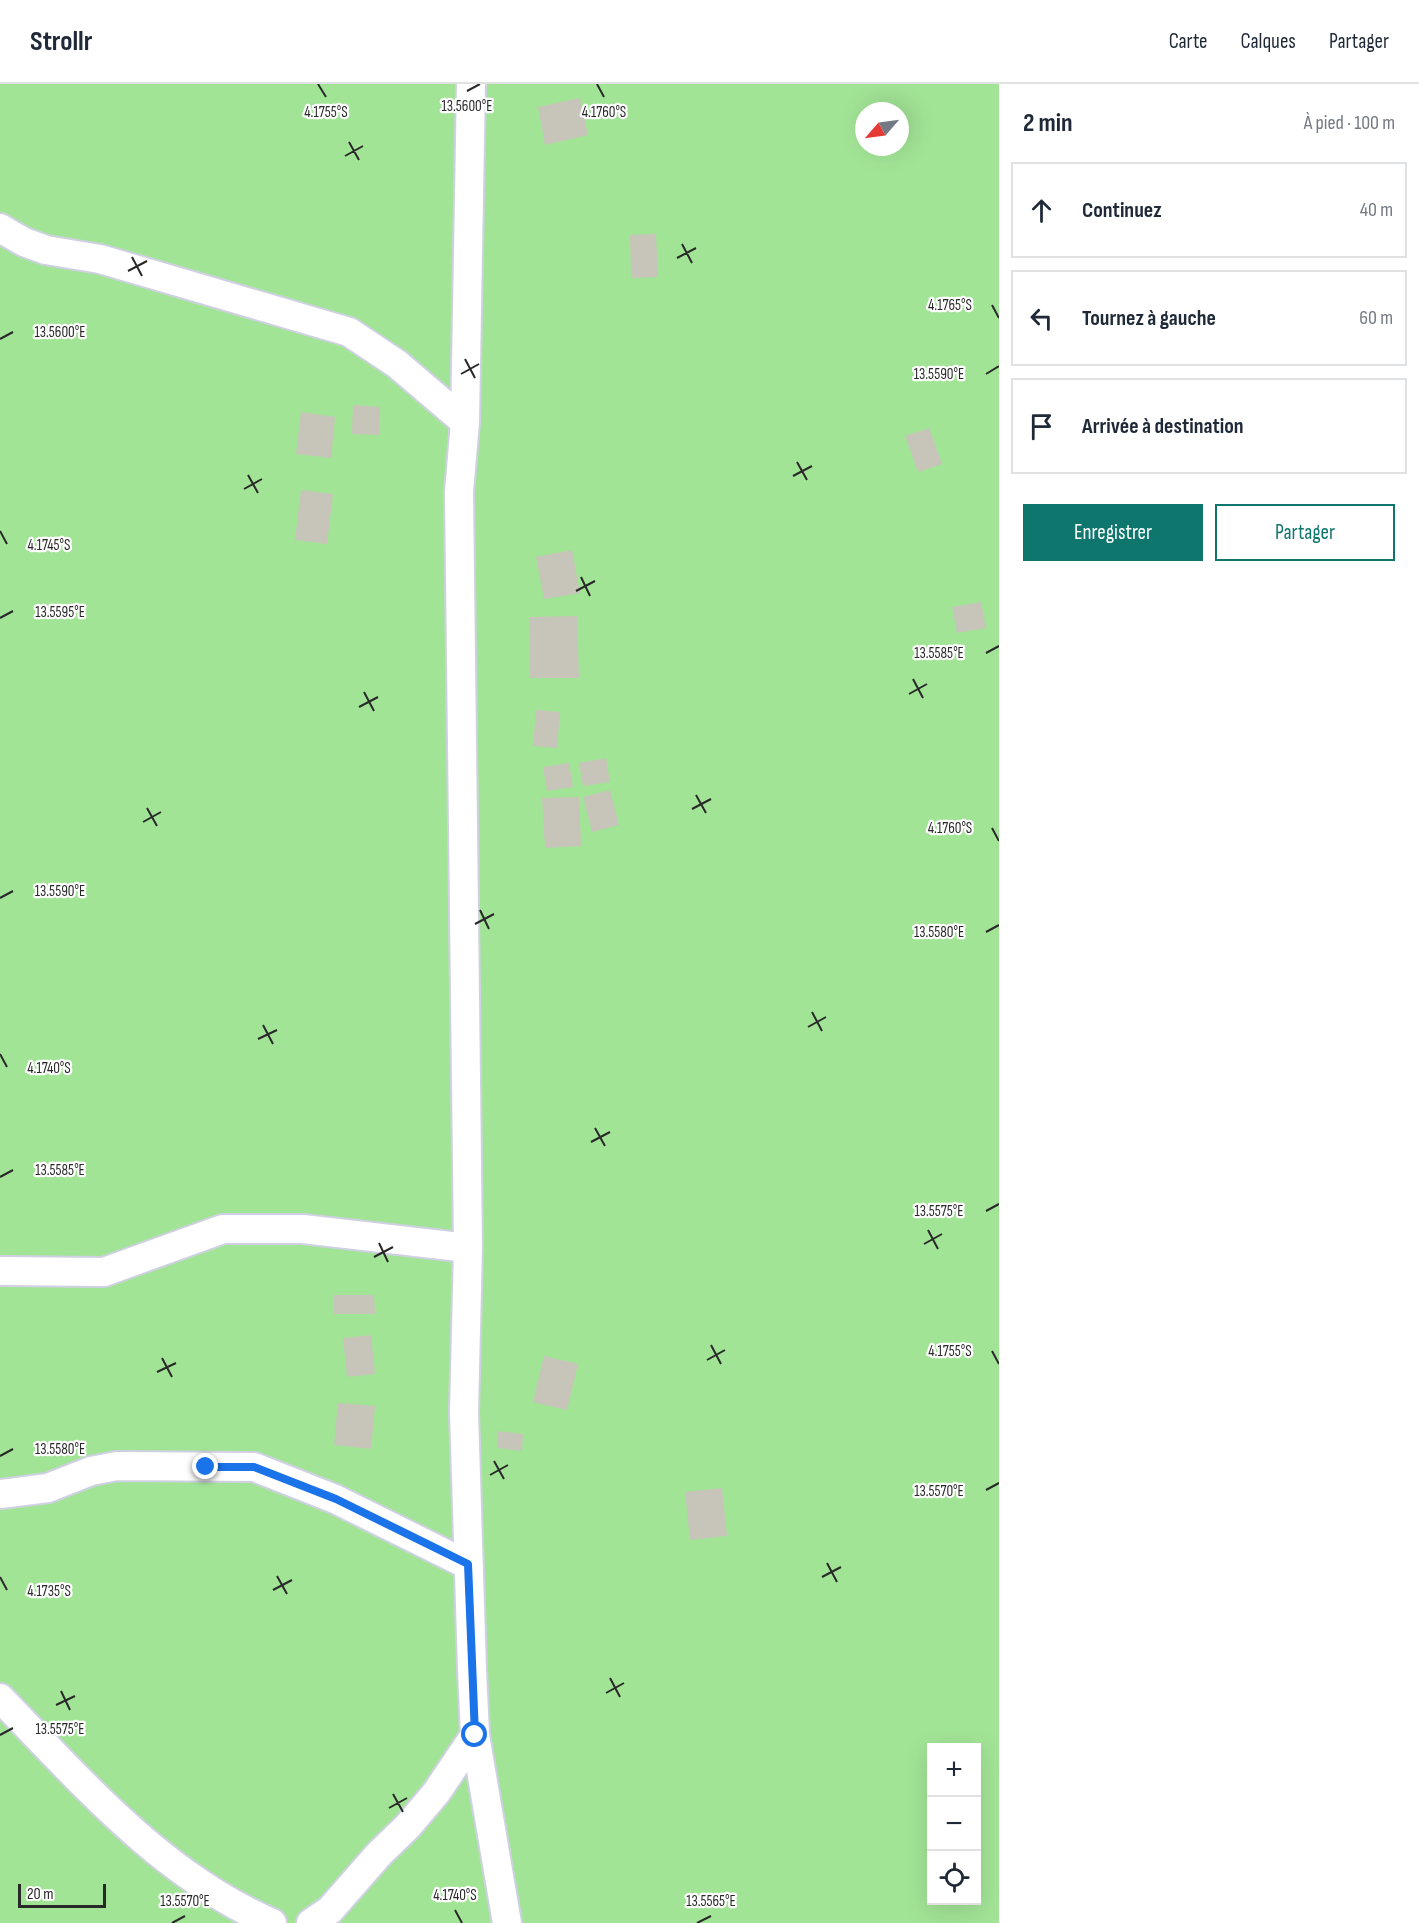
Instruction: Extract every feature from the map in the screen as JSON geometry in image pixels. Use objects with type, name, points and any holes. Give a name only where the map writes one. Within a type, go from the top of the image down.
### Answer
[{"type":"street","points":[[471,84],[465,422],[459,492],[468,1248],[464,1412],[475,1735],[507,1923]]},
{"type":"street","points":[[0,228],[24,242],[46,250],[100,258],[350,332],[397,364],[465,422]]},
{"type":"street","points":[[0,1271],[104,1272],[223,1229],[303,1229],[468,1248]]},
{"type":"street","points":[[0,1494],[48,1488],[91,1471],[117,1466],[254,1467],[336,1499],[468,1564]]},
{"type":"street","points":[[0,1698],[103,1804],[145,1842],[188,1877],[247,1912],[272,1923]]},
{"type":"street","points":[[311,1923],[330,1910],[379,1854],[408,1826],[436,1793],[475,1735]]},
{"type":"green space","points":[[0,84],[999,84],[999,1923],[0,1923]]},
{"type":"building","points":[[580,98],[588,135],[545,145],[538,107]]},
{"type":"building","points":[[656,234],[658,277],[631,278],[630,235]]},
{"type":"building","points":[[353,405],[380,407],[379,435],[352,434]]},
{"type":"building","points":[[301,412],[335,417],[331,458],[296,454]]},
{"type":"building","points":[[929,428],[942,464],[918,472],[905,436]]},
{"type":"building","points":[[301,490],[333,494],[327,544],[295,540]]},
{"type":"building","points":[[572,550],[580,593],[544,599],[536,557]]},
{"type":"building","points":[[981,602],[986,628],[957,633],[952,607]]},
{"type":"building","points":[[577,616],[579,678],[530,678],[529,617]]},
{"type":"building","points":[[536,710],[560,712],[557,748],[533,746]]},
{"type":"building","points":[[606,758],[610,782],[583,786],[579,763]]},
{"type":"building","points":[[569,763],[573,787],[547,791],[543,767]]},
{"type":"building","points":[[610,790],[619,825],[592,832],[583,797]]},
{"type":"building","points":[[579,797],[581,846],[545,848],[542,798]]},
{"type":"building","points":[[334,1295],[374,1295],[375,1314],[334,1314]]},
{"type":"building","points":[[371,1335],[375,1374],[347,1377],[343,1338]]},
{"type":"building","points":[[544,1356],[578,1364],[567,1410],[533,1402]]},
{"type":"building","points":[[338,1403],[375,1406],[371,1449],[334,1445]]},
{"type":"building","points":[[498,1431],[523,1434],[522,1451],[497,1448]]},
{"type":"building","points":[[722,1488],[727,1536],[690,1540],[685,1492]]},
{"type":"route","points":[[206,1467],[233,1465],[254,1467],[336,1499],[468,1564],[475,1735]]}]
